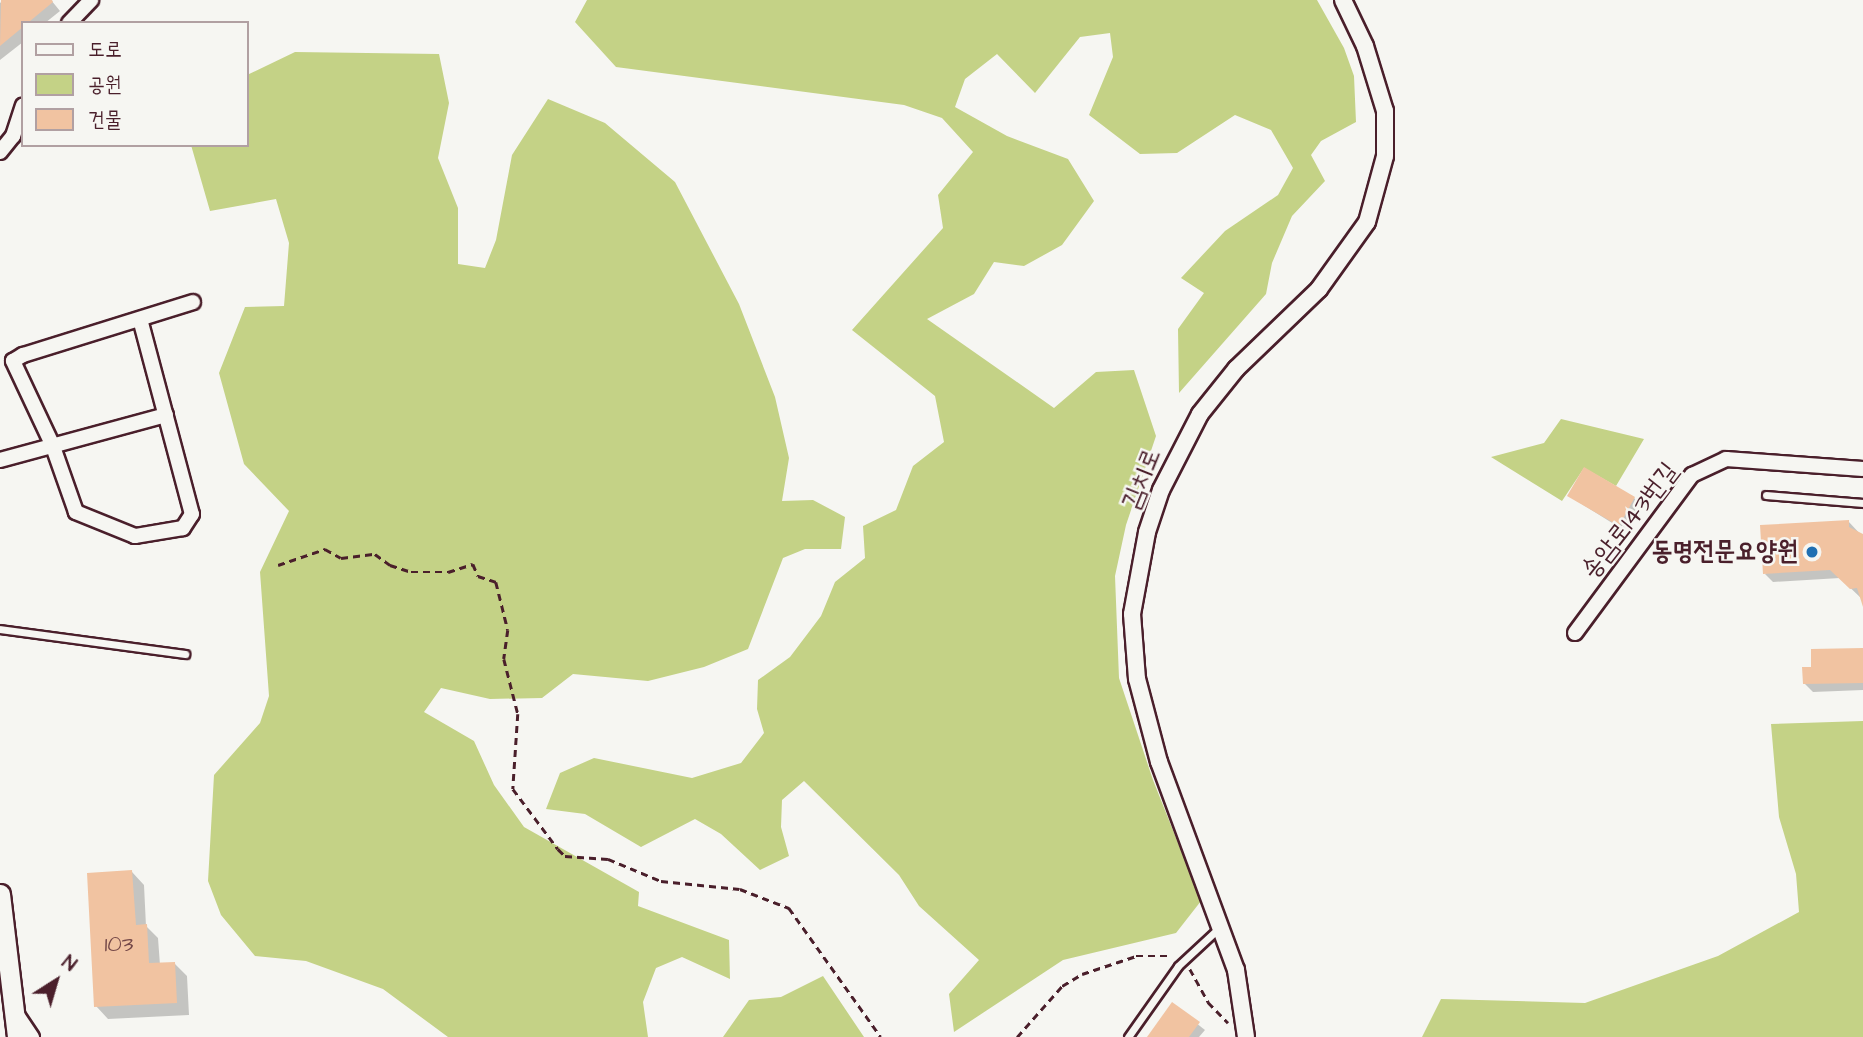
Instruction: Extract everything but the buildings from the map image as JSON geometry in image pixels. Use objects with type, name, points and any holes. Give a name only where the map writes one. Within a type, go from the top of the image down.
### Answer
[{"type":"main road","points":[[0,894],[17,1037]]},
{"type":"street","points":[[71,21],[91,0]]},
{"type":"street","name":"김치로","points":[[1246,1036],[1236,970],[1159,762],[1137,679],[1132,646],[1137,573],[1161,491],[1200,414],[1236,369],[1320,289],[1367,222],[1385,156],[1385,111],[1365,46],[1343,0]]},
{"type":"street","points":[[2,152],[21,110]]},
{"type":"street","points":[[140,319],[192,514],[183,528],[135,536],[76,512],[52,444],[13,361],[140,319],[193,302]]},
{"type":"street","points":[[0,460],[166,415]]},
{"type":"street","name":"송암로143번길","points":[[1575,633],[1692,475],[1726,459],[1863,469]]},
{"type":"street","points":[[15,1011],[32,1037]]},
{"type":"lane","points":[[1766,495],[1863,503]]},
{"type":"lane","points":[[0,629],[185,654]]},
{"type":"lane","points":[[1128,1037],[1184,959],[1220,926]]},
{"type":"path","points":[[278,565],[326,549],[341,558],[376,554],[390,565],[411,572],[448,572],[473,564],[478,576],[496,582],[508,630],[504,659],[518,714],[513,789],[558,849],[565,856],[608,859],[661,881],[740,889],[789,908],[881,1037]]},
{"type":"path","points":[[1017,1037],[1062,986],[1082,974],[1136,956],[1184,959],[1222,1018],[1246,1036]]},
{"type":"green space","points":[[587,0],[1317,0],[1344,48],[1354,76],[1356,122],[1321,141],[1311,155],[1325,181],[1292,216],[1272,263],[1266,294],[1179,393],[1178,329],[1204,293],[1181,278],[1225,231],[1278,195],[1293,168],[1271,130],[1235,115],[1177,153],[1140,154],[1089,115],[1113,57],[1110,33],[1080,37],[1035,93],[997,54],[965,79],[955,107],[1007,136],[1068,159],[1094,201],[1062,245],[1024,266],[994,262],[974,294],[927,319],[1054,408],[1096,372],[1134,370],[1156,436],[1126,525],[1115,576],[1119,678],[1153,780],[1201,901],[1176,933],[1063,960],[954,1032],[949,994],[979,960],[919,906],[899,875],[804,781],[782,800],[781,827],[789,856],[760,870],[721,834],[695,819],[641,847],[585,814],[546,809],[560,773],[594,758],[692,778],[741,763],[764,733],[757,709],[758,680],[790,657],[821,616],[835,582],[865,558],[863,526],[896,510],[913,466],[944,442],[935,396],[852,330],[943,228],[938,195],[973,152],[942,118],[904,105],[616,67],[575,22]]},
{"type":"green space","points":[[295,52],[439,54],[449,103],[438,158],[458,208],[458,264],[485,268],[496,240],[512,155],[548,99],[605,123],[675,182],[739,304],[775,397],[789,458],[782,501],[813,500],[845,517],[841,549],[805,549],[783,558],[748,649],[704,667],[648,681],[573,674],[542,698],[490,699],[441,688],[424,712],[474,741],[494,785],[524,827],[639,892],[638,906],[729,940],[730,979],[682,957],[656,968],[643,1002],[648,1037],[448,1037],[383,989],[306,961],[255,956],[221,915],[208,881],[214,775],[260,723],[269,696],[260,572],[289,511],[244,464],[219,373],[245,307],[284,306],[289,243],[276,199],[210,211],[192,147],[248,147],[248,75]]},
{"type":"green space","points":[[1561,419],[1644,439],[1616,486],[1584,468],[1562,501],[1491,457],[1544,443]]},
{"type":"green space","points":[[1863,721],[1863,1037],[1422,1037],[1441,999],[1585,1003],[1718,956],[1799,912],[1796,874],[1779,817],[1771,724]]},
{"type":"green space","points":[[823,976],[864,1037],[723,1037],[749,1000],[781,997]]},
{"type":"place","name":"동명전문요양원","points":[[1812,552]]}]
